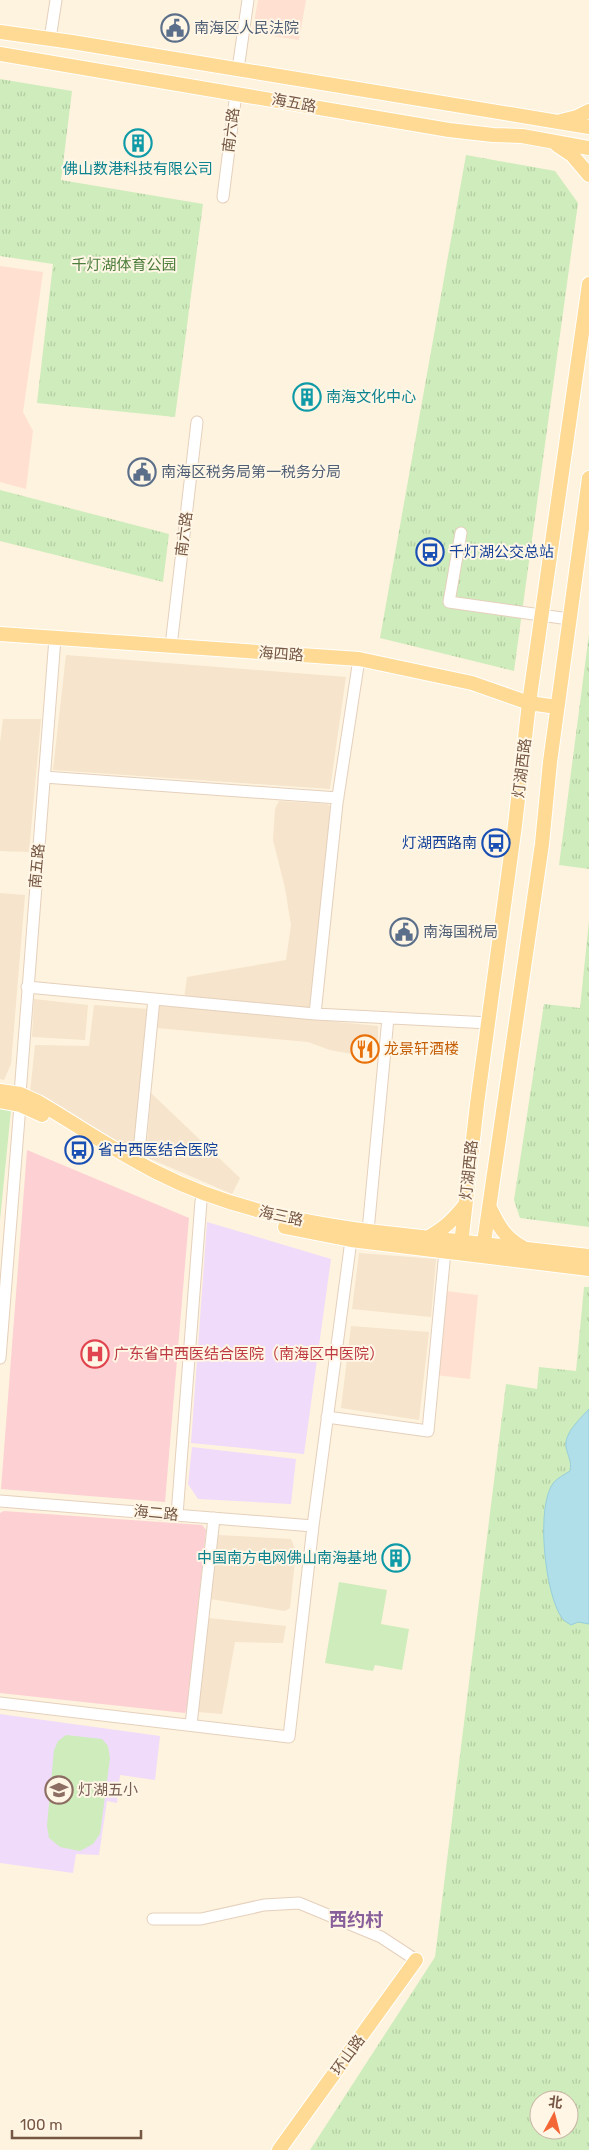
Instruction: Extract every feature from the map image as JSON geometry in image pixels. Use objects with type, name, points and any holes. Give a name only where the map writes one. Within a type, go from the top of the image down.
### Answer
[{"type":"main road","points":[[0,32],[238,69],[589,128]]},
{"type":"main road","name":"海五路","points":[[0,54],[449,130],[493,136],[522,136],[589,148]]},
{"type":"main road","points":[[557,122],[577,117],[589,111]]},
{"type":"main road","points":[[553,141],[572,155],[589,175]]},
{"type":"main road","name":"灯湖西路","points":[[461,1248],[477,1104],[489,1024],[529,703],[589,284]]},
{"type":"main road","name":"灯湖西路","points":[[483,1250],[542,844],[557,708],[589,478]]},
{"type":"main road","name":"海四路","points":[[0,634],[359,659],[472,683],[529,703],[557,708]]},
{"type":"main road","name":"海三路","points":[[0,1091],[20,1100],[31,1109],[138,1172],[201,1201],[257,1220],[351,1240],[445,1251],[461,1248]]},
{"type":"main road","name":"海三路","points":[[0,1101],[20,1100],[38,1102],[156,1172],[252,1210],[332,1226],[426,1238],[461,1248],[483,1250],[589,1269]]},
{"type":"main road","points":[[426,1238],[442,1230],[452,1222],[465,1204]]},
{"type":"main road","points":[[490,1208],[504,1234],[513,1242],[528,1249]]},
{"type":"main road","name":"海三路","points":[[483,1250],[528,1249],[589,1256]]},
{"type":"main road","name":"环山路","points":[[279,2150],[416,1960]]},
{"type":"street","points":[[50,39],[56,0]]},
{"type":"street","points":[[238,69],[248,0]]},
{"type":"street","name":"南六路","points":[[223,197],[236,93]]},
{"type":"street","name":"南六路","points":[[172,646],[197,422]]},
{"type":"street","points":[[461,533],[449,602],[569,619]]},
{"type":"street","name":"南五路","points":[[0,1358],[3,1268],[20,1100],[54,638]]},
{"type":"street","points":[[315,1014],[338,798],[359,659]]},
{"type":"street","points":[[44,776],[338,798]]},
{"type":"street","points":[[27,987],[315,1014],[489,1024]]},
{"type":"street","points":[[138,1162],[154,999]]},
{"type":"street","points":[[368,1231],[388,1018]]},
{"type":"street","points":[[177,1515],[201,1201]]},
{"type":"street","points":[[0,1703],[289,1737],[313,1526],[351,1240]]},
{"type":"street","points":[[327,1417],[428,1431],[445,1251]]},
{"type":"street","name":"海二路","points":[[0,1501],[313,1526]]},
{"type":"street","points":[[191,1725],[214,1518]]},
{"type":"street","points":[[153,1919],[201,1919],[264,1905],[299,1904],[381,1938],[416,1960]]},
{"type":"shaded area","points":[[258,0],[306,0],[299,40],[252,33]]},
{"type":"shaded area","points":[[0,266],[43,272],[23,412],[33,431],[26,489],[0,482]]},
{"type":"shaded area","points":[[66,655],[346,677],[330,789],[53,770]]},
{"type":"shaded area","points":[[3,719],[41,719],[29,852],[0,851],[0,743]]},
{"type":"shaded area","points":[[279,801],[327,804],[335,809],[311,1008],[184,999],[187,977],[286,960],[291,925],[285,888],[273,840],[275,809]]},
{"type":"shaded area","points":[[0,893],[25,895],[11,1064],[4,1080],[0,1079]]},
{"type":"shaded area","points":[[34,999],[88,1005],[85,1040],[32,1037]]},
{"type":"shaded area","points":[[159,1004],[378,1026],[378,1056],[373,1058],[330,1050],[308,1042],[157,1028]]},
{"type":"shaded area","points":[[94,1005],[149,1009],[133,1162],[30,1092],[35,1045],[89,1046]]},
{"type":"shaded area","points":[[151,1093],[240,1178],[232,1194],[146,1157]]},
{"type":"shaded area","name":"广东省中西医结合医院（南海区中医院）","points":[[27,1150],[189,1218],[165,1502],[1,1489]]},
{"type":"shaded area","points":[[207,1222],[331,1259],[304,1454],[191,1443]]},
{"type":"shaded area","points":[[359,1253],[436,1259],[431,1317],[352,1309]]},
{"type":"shaded area","points":[[446,1291],[478,1295],[470,1379],[436,1375]]},
{"type":"shaded area","points":[[351,1326],[429,1332],[419,1420],[341,1408]]},
{"type":"shaded area","points":[[192,1447],[296,1459],[291,1504],[198,1499],[188,1484]]},
{"type":"shaded area","points":[[4,1511],[202,1525],[206,1530],[188,1705],[185,1713],[0,1693],[0,1513]]},
{"type":"shaded area","points":[[218,1535],[291,1539],[296,1551],[290,1608],[285,1611],[210,1599]]},
{"type":"shaded area","points":[[209,1618],[286,1626],[283,1643],[235,1642],[222,1714],[198,1712]]},
{"type":"shaded area","name":"灯湖五小","points":[[0,1714],[160,1736],[155,1780],[120,1775],[117,1803],[107,1801],[99,1855],[76,1854],[73,1873],[0,1863]]},
{"type":"green space","name":"千灯湖体育公园","points":[[0,79],[72,91],[61,180],[203,204],[175,417],[37,403],[53,264],[0,256]]},
{"type":"green space","points":[[466,155],[555,171],[578,203],[514,671],[380,638]]},
{"type":"green space","points":[[0,490],[169,534],[163,582],[0,541]]},
{"type":"green space","points":[[589,634],[589,869],[559,865]]},
{"type":"green space","points":[[589,921],[589,1227],[520,1218],[514,1200],[544,1004],[580,1008]]},
{"type":"green space","points":[[0,1109],[11,1110],[0,1220]]},
{"type":"green space","points":[[584,1287],[589,1287],[589,2150],[310,2150],[435,1957],[506,1384],[537,1389],[539,1367],[576,1371]]},
{"type":"green space","points":[[339,1582],[387,1590],[381,1624],[409,1629],[402,1670],[375,1665],[373,1671],[325,1663]]},
{"type":"green space","points":[[66,1735],[102,1739],[108,1746],[110,1758],[100,1834],[93,1844],[80,1851],[60,1847],[49,1838],[47,1826],[54,1750],[58,1741]]},
{"type":"water","points":[[589,1409],[589,1624],[578,1622],[571,1625],[562,1618],[551,1590],[544,1550],[545,1510],[548,1494],[554,1482],[570,1471],[566,1447],[567,1437],[573,1426]]},
{"type":"place","name":"南海区人民法院","points":[[175,28]]},
{"type":"place","name":"佛山数港科技有限公司","points":[[138,143]]},
{"type":"place","name":"南海文化中心","points":[[307,397]]},
{"type":"place","name":"南海区税务局第一税务分局","points":[[142,472]]},
{"type":"place","name":"千灯湖公交总站","points":[[430,552]]},
{"type":"place","name":"灯湖西路南","points":[[496,843]]},
{"type":"place","name":"南海国税局","points":[[404,932]]},
{"type":"place","name":"龙景轩酒楼","points":[[365,1049]]},
{"type":"place","name":"省中西医结合医院","points":[[79,1150]]},
{"type":"place","name":"广东省中西医结合医院（南海区中医院）","points":[[95,1354]]},
{"type":"place","name":"中国南方电网佛山南海基地","points":[[396,1558]]},
{"type":"place","name":"灯湖五小","points":[[59,1790]]},
{"type":"district","name":"西约村","points":[[356,1920]]}]
